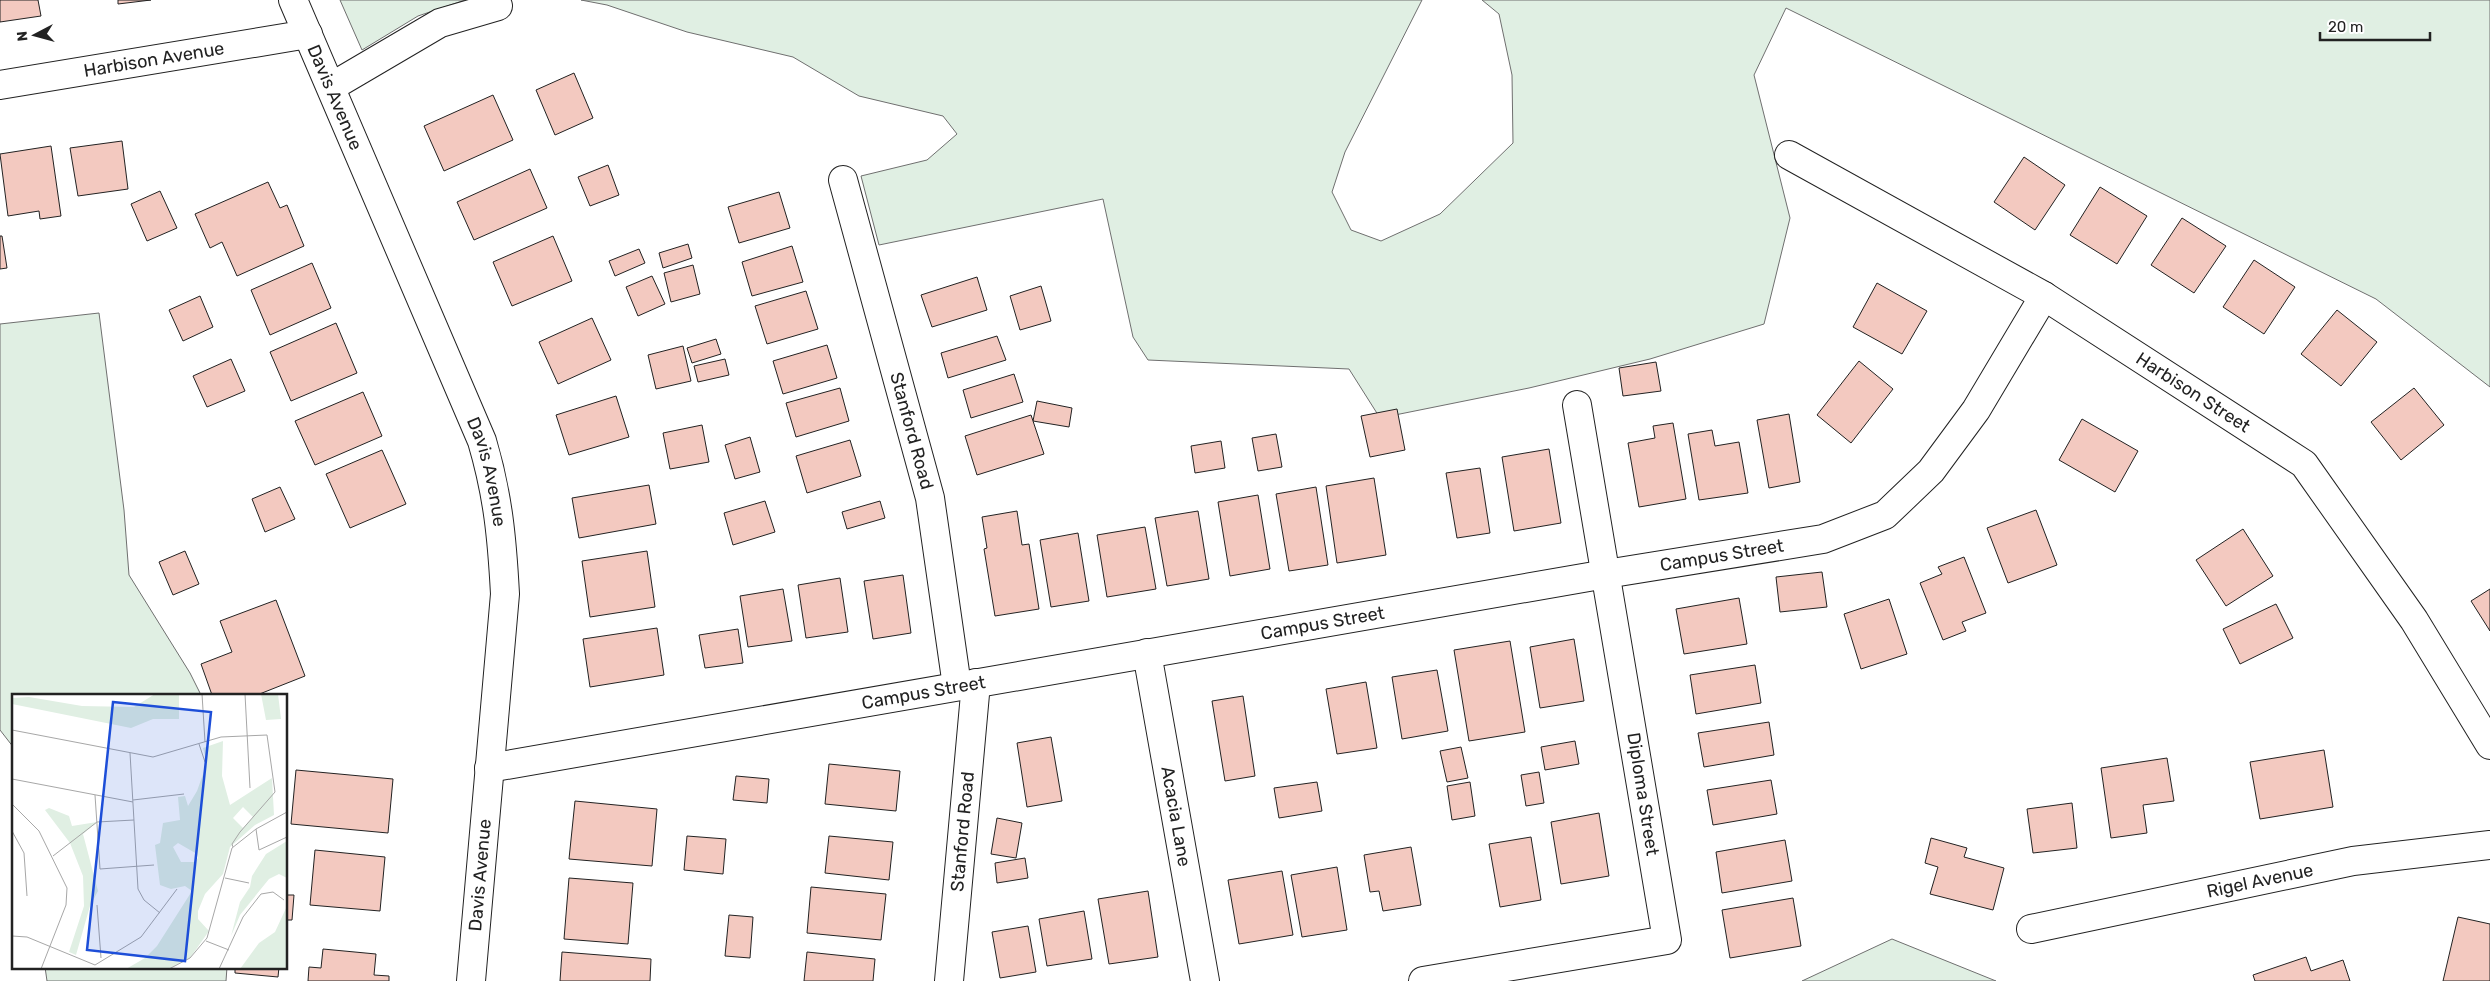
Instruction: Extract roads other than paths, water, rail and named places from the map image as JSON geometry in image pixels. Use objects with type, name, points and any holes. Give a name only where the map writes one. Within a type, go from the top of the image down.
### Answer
[{"type":"street","name":"Davis Avenue","points":[[293,0],[482,441],[494,483],[502,534],[505,594],[471,981]]},
{"type":"street","points":[[331,87],[440,23],[498,6]]},
{"type":"street","name":"Harbison Avenue","points":[[0,85],[308,34]]},
{"type":"street","name":"Harbison Street","points":[[1789,155],[2044,296],[2304,464],[2414,620],[2490,745]]},
{"type":"street","name":"Stanford Road","points":[[843,180],[930,498],[967,685],[949,981]]},
{"type":"street","name":"Campus Street","points":[[490,768],[1606,574],[1824,539],[1885,516],[1931,471],[1971,417],[2044,296]]},
{"type":"street","name":"Diploma Street","points":[[1423,981],[1667,940],[1577,405]]},
{"type":"street","name":"Acacia Lane","points":[[1147,653],[1205,981]]},
{"type":"street","name":"Rigel Avenue","points":[[2031,929],[2353,861],[2490,845]]}]
